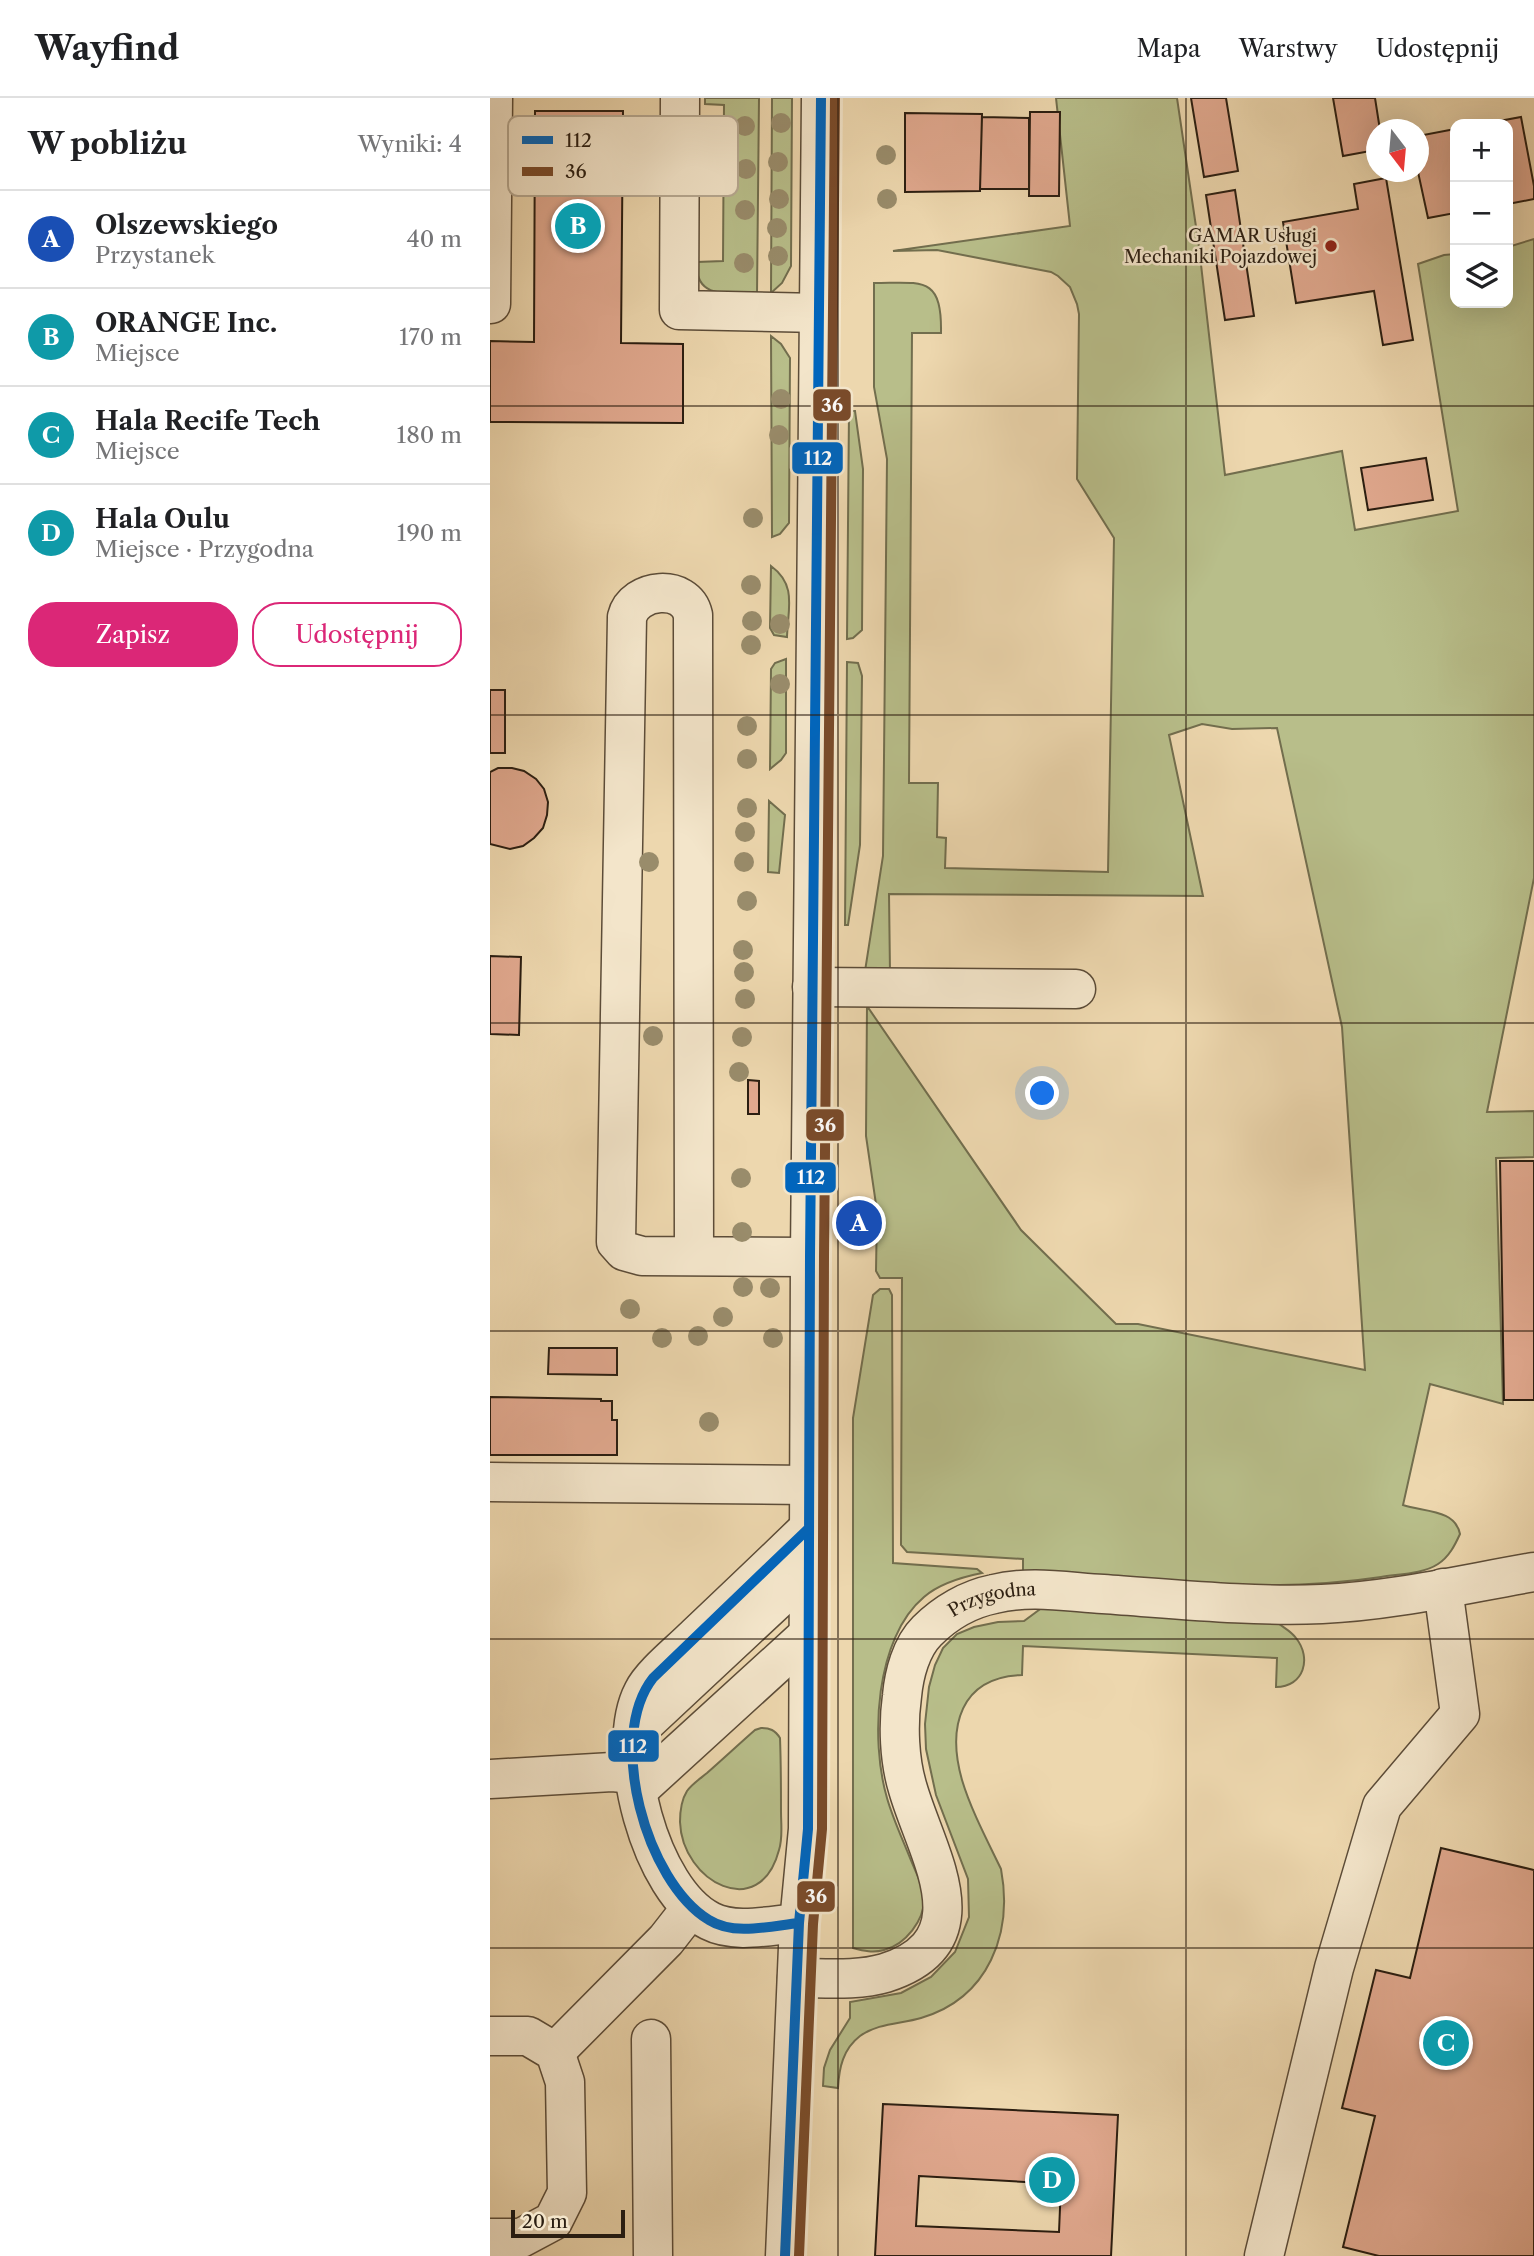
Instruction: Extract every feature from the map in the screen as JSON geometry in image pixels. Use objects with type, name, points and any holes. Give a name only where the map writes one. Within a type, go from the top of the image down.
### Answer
[{"type":"street","points":[[491,304],[493,98]]},
{"type":"street","points":[[680,98],[680,116]]},
{"type":"street","points":[[785,2256],[799,1923],[808,1829],[812,987],[821,98]]},
{"type":"street","points":[[680,196],[679,310],[820,313]]},
{"type":"street","points":[[694,1256],[693,615],[689,603],[683,598],[674,594],[660,594],[638,599],[627,617],[615,1234],[619,1247],[629,1254],[642,1256],[810,1257]]},
{"type":"street","points":[[812,987],[1076,989]]},
{"type":"street","points":[[490,1482],[809,1485]]},
{"type":"street","points":[[799,1923],[721,1926],[691,1908],[665,1876],[637,1775],[636,1710],[644,1690],[669,1662],[809,1528]]},
{"type":"street","name":"Przygodna","points":[[797,1978],[882,1974],[915,1959],[934,1941],[939,1931],[944,1906],[943,1892],[907,1786],[901,1739],[901,1705],[904,1677],[913,1652],[924,1634],[940,1619],[962,1606],[996,1593],[1037,1590],[1270,1605],[1374,1600],[1534,1572]]},
{"type":"street","points":[[1264,2256],[1334,1968],[1382,1806],[1460,1714],[1444,1588]]},
{"type":"street","points":[[490,1779],[612,1772],[637,1775],[809,1619]]},
{"type":"street","points":[[637,1775],[809,1619]]},
{"type":"street","points":[[555,2052],[666,1940],[691,1908]]},
{"type":"street","points":[[490,2036],[528,2036],[555,2052],[565,2082],[567,2193],[553,2221],[521,2238],[490,2238]]},
{"type":"street","points":[[651,2039],[653,2256]]},
{"type":"green space","points":[[705,98],[759,98],[757,294],[716,292],[701,283],[698,274],[697,262],[723,261],[723,196],[738,196],[738,116],[724,116],[724,105],[705,104]]},
{"type":"green space","points":[[772,98],[792,98],[791,266],[782,283],[771,293]]},
{"type":"green space","points":[[1056,98],[1177,98],[1199,247],[1225,475],[1342,451],[1355,530],[1458,511],[1418,264],[1450,254],[1450,308],[1513,308],[1513,245],[1534,239],[1534,878],[1487,1112],[1534,1111],[1534,1157],[1496,1158],[1503,1404],[1430,1384],[1403,1505],[1445,1516],[1457,1526],[1460,1534],[1442,1561],[1418,1572],[1292,1585],[1202,1584],[1023,1572],[1023,1559],[907,1552],[901,1545],[902,1278],[880,1278],[876,1271],[877,1211],[866,1136],[867,1006],[1021,1230],[1116,1324],[1138,1324],[1365,1370],[1342,1027],[1277,728],[1232,729],[1202,724],[1169,735],[1203,896],[889,894],[890,973],[865,971],[883,856],[887,459],[874,387],[874,283],[926,286],[938,301],[940,314],[941,333],[912,333],[909,783],[938,783],[937,837],[946,838],[945,868],[1108,872],[1114,538],[1077,479],[1077,304],[1070,287],[1051,272],[937,250],[893,251],[1070,226]]},
{"type":"green space","points":[[771,336],[781,344],[790,358],[789,523],[780,534],[772,537]]},
{"type":"green space","points":[[849,411],[855,411],[863,469],[862,630],[853,638],[847,639]]},
{"type":"green space","points":[[771,566],[785,581],[788,589],[787,637],[774,635],[770,628]]},
{"type":"green space","points":[[786,659],[786,753],[770,769],[771,669],[775,663]]},
{"type":"green space","points":[[847,662],[858,663],[862,676],[860,845],[848,925],[845,925]]},
{"type":"green space","points":[[769,801],[785,815],[779,873],[768,872]]},
{"type":"green space","points":[[880,1289],[889,1289],[892,1295],[893,1563],[977,1569],[982,1573],[952,1581],[924,1597],[908,1615],[895,1638],[886,1663],[878,1720],[882,1774],[889,1806],[924,1898],[921,1915],[906,1937],[892,1947],[880,1951],[865,1951],[853,1948],[853,1418],[873,1295]]},
{"type":"green space","points":[[1043,1607],[1278,1623],[1292,1633],[1301,1646],[1304,1654],[1303,1670],[1293,1682],[1276,1687],[1277,1658],[1023,1646],[1022,1675],[1001,1678],[984,1685],[972,1695],[963,1708],[956,1742],[962,1780],[1001,1869],[1003,1916],[999,1939],[991,1960],[979,1979],[964,1995],[944,2008],[921,2018],[874,2029],[860,2036],[843,2059],[838,2088],[823,2086],[824,2068],[830,2050],[850,2018],[850,2002],[901,1993],[931,1977],[955,1952],[969,1917],[968,1879],[936,1795],[926,1749],[925,1724],[929,1687],[935,1665],[943,1648],[957,1634],[998,1622],[1024,1621]]},
{"type":"green space","points":[[755,1730],[772,1730],[780,1738],[782,1831],[779,1850],[769,1872],[756,1885],[740,1889],[723,1886],[707,1876],[694,1862],[684,1843],[681,1810],[685,1794],[691,1786]]},
{"type":"building","points":[[1191,98],[1226,98],[1238,171],[1204,177]]},
{"type":"building","points":[[1333,98],[1375,98],[1378,119],[1366,119],[1366,152],[1343,156]]},
{"type":"building","points":[[535,111],[623,111],[623,116],[535,116]]},
{"type":"building","points":[[1030,112],[1060,112],[1059,196],[1029,196]]},
{"type":"building","points":[[905,113],[982,114],[980,191],[905,192]]},
{"type":"building","points":[[982,117],[1029,118],[1029,189],[980,189]]},
{"type":"building","points":[[1521,117],[1534,186],[1534,199],[1513,203],[1513,119],[1510,119]]},
{"type":"building","points":[[1450,130],[1450,214],[1428,218],[1420,182],[1429,182],[1429,134]]},
{"type":"building","points":[[1387,182],[1413,340],[1383,345],[1374,291],[1296,303],[1283,222],[1358,209],[1354,184]]},
{"type":"building","points":[[1235,190],[1254,316],[1225,320],[1206,195]]},
{"type":"building","points":[[535,196],[622,196],[621,343],[683,344],[683,423],[490,422],[490,341],[534,342]]},
{"type":"building","points":[[1426,458],[1433,500],[1368,510],[1361,468]]},
{"type":"building","points":[[490,690],[505,690],[505,753],[490,753]]},
{"type":"building","points":[[498,768],[524,771],[544,789],[548,802],[543,828],[523,846],[510,849],[490,844],[490,772]]},
{"type":"building","points":[[490,956],[521,957],[519,1035],[490,1034]]},
{"type":"building","points":[[748,1080],[759,1081],[759,1114],[748,1114]]},
{"type":"building","points":[[1500,1161],[1534,1161],[1534,1400],[1504,1400]]},
{"type":"building","points":[[854,1207],[865,1207],[865,1241],[854,1241]]},
{"type":"building","points":[[549,1348],[617,1348],[617,1375],[548,1374]]},
{"type":"building","points":[[490,1397],[612,1401],[612,1420],[617,1420],[617,1455],[490,1455]]},
{"type":"building","points":[[1441,1848],[1534,1870],[1534,2256],[1379,2256],[1343,2247],[1375,2116],[1342,2108],[1376,1970],[1410,1978]]},
{"type":"building","points":[[883,2104],[1118,2115],[1111,2256],[875,2256]],"holes":[[[919,2176],[1061,2184],[1059,2232],[916,2226]]]},
{"type":"transit line","name":"112","points":[[785,2256],[799,1923],[808,1829],[810,1257],[821,98]]},
{"type":"transit line","name":"36","points":[[799,2256],[813,1924],[822,1829],[824,1257],[835,98]]},
{"type":"transit line","name":"112","points":[[799,1923],[753,1929],[730,1928],[709,1920],[687,1901],[667,1875],[651,1843],[633,1771],[633,1736],[639,1704],[653,1678],[809,1528]]},
{"type":"place","name":"ORANGE Inc.","points":[[578,226]]},
{"type":"place","name":"GAMAR Usługi Mechaniki Pojazdowej","points":[[1331,246]]},
{"type":"place","name":"Olszewskiego","points":[[859,1223]]},
{"type":"place","name":"Hala Recife Tech","points":[[1446,2043]]},
{"type":"place","name":"Hala Oulu","points":[[1052,2180]]}]
